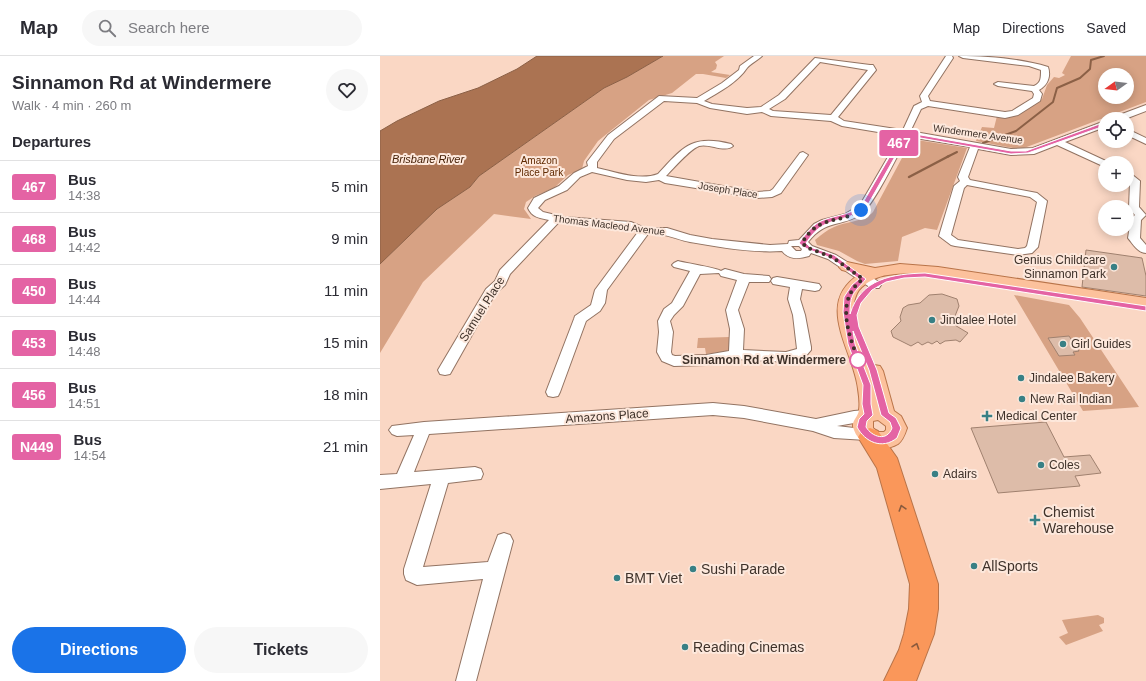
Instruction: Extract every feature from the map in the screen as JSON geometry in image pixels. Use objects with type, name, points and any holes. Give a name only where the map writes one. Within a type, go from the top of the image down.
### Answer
[{"type":"highway","points":[[871,423],[889,468],[924,584],[925,597],[920,630],[908,665],[900,681]]},
{"type":"main road","points":[[847,267],[868,282],[897,277],[925,275],[1146,309]]},
{"type":"main road","points":[[871,423],[873,370],[854,321],[857,303],[868,282],[904,269],[938,272],[1146,303]]},
{"type":"street","points":[[728,146],[707,142],[697,143],[690,147],[660,176],[646,179],[591,169],[593,166],[592,162],[611,137],[658,100],[667,98],[682,101],[700,99],[725,85],[743,72],[743,68],[758,56]]},
{"type":"street","points":[[927,103],[924,96],[945,57],[958,56]]},
{"type":"street","points":[[963,56],[1013,63],[1032,61],[1045,69],[1045,78],[1042,85],[1035,88],[997,84]]},
{"type":"street","points":[[700,99],[710,106],[747,111],[763,109],[782,97],[817,58],[870,67],[872,70],[833,118]]},
{"type":"street","points":[[805,248],[811,232],[822,224],[855,214],[864,207],[905,134],[916,108],[927,103],[992,118],[1015,113],[1037,98],[1038,94],[1035,88]]},
{"type":"street","points":[[1134,113],[1146,108]]},
{"type":"street","name":"Windermere Avenue","points":[[763,109],[771,113],[818,118],[833,118],[842,123],[1011,152],[1034,151],[1098,127]]},
{"type":"street","points":[[1134,135],[1146,141]]},
{"type":"street","points":[[1057,142],[1098,161]]},
{"type":"street","points":[[966,182],[959,186],[945,232],[945,236],[948,240],[955,243],[1018,252],[1028,251],[1032,247],[1042,201],[1033,195],[966,182],[963,177],[974,146]]},
{"type":"street","name":"Joseph Place","points":[[660,176],[665,180],[757,195],[772,194],[777,191],[803,155]]},
{"type":"street","name":"Thomas Macleod Avenue","points":[[591,169],[577,175],[561,190],[540,199],[535,203],[533,208],[537,214],[588,223],[631,225],[644,231],[667,231],[688,238],[712,242],[770,248],[786,247],[788,252],[798,255],[805,248]]},
{"type":"street","points":[[1134,176],[1146,177]]},
{"type":"street","points":[[1134,180],[1134,208],[1143,216],[1136,219],[1134,238],[1144,250]]},
{"type":"street","name":"Samuel Place","points":[[446,370],[490,292],[501,282],[504,273],[557,218]]},
{"type":"street","points":[[553,392],[580,319],[596,308],[599,304],[601,290],[644,231]]},
{"type":"street","points":[[805,248],[832,257],[847,267]]},
{"type":"street","points":[[805,248],[815,257],[868,282]]},
{"type":"street","points":[[678,265],[694,268],[696,270],[720,272],[744,278],[771,280],[815,287]]},
{"type":"street","points":[[696,270],[682,298],[666,316],[664,352],[667,358],[674,361],[713,365],[736,354],[786,357],[800,354],[804,350],[799,315],[794,299],[796,285]]},
{"type":"street","points":[[736,354],[737,329],[732,310],[744,278]]},
{"type":"street","name":"Amazons Place","points":[[397,430],[713,409],[744,412],[815,425],[834,432],[871,423]]},
{"type":"street","points":[[403,480],[424,428]]},
{"type":"street","points":[[380,482],[475,474]]},
{"type":"street","points":[[442,477],[413,569],[413,574],[416,576],[495,570]]},
{"type":"street","points":[[466,681],[504,541]]},
{"type":"green space","name":"Amazon Place Park","points":[[663,56],[724,56],[715,62],[717,65],[716,69],[711,72],[730,75],[726,78],[696,74],[672,93],[649,100],[598,141],[584,161],[582,169],[568,175],[554,188],[535,196],[526,202],[524,209],[531,219],[494,214],[423,282],[380,353],[380,264],[437,209],[470,187],[479,176],[604,88],[627,77]]},
{"type":"green space","points":[[1071,56],[1146,56],[1146,102],[1119,112],[1098,112],[1098,120],[1024,148],[1013,148],[976,141],[982,127],[994,128],[997,116],[1018,114],[1042,99],[1047,85],[1054,77],[1059,78],[1065,75],[1062,73]]},
{"type":"green space","points":[[917,140],[967,148],[937,230],[925,228],[902,237],[898,261],[865,264],[839,251],[817,245],[815,240],[822,234],[839,225],[865,218],[873,212],[910,143]]},
{"type":"green space","points":[[1014,295],[1069,305],[1080,318],[1139,407],[1083,411]]},
{"type":"green space","points":[[729,337],[730,348],[727,351],[706,354],[705,348],[697,348],[698,338]]},
{"type":"green space","points":[[1098,615],[1104,618],[1104,623],[1099,625],[1103,631],[1066,645],[1059,637],[1068,633],[1062,620]]},
{"type":"water","name":"Brisbane River","points":[[537,56],[663,56],[627,77],[604,88],[479,176],[470,187],[437,209],[380,264],[380,131],[397,121],[439,101],[478,88],[517,69]]},
{"type":"building","name":"Genius Childcare Sinnamon Park","points":[[1086,250],[1142,258],[1146,276],[1146,296],[1082,287]]},
{"type":"building","name":"Jindalee Hotel","points":[[942,294],[957,299],[959,306],[953,321],[948,321],[968,333],[960,342],[956,340],[945,341],[940,344],[937,341],[932,344],[928,342],[922,345],[918,342],[911,346],[893,337],[891,331],[901,321],[900,317],[903,308],[908,305],[920,303],[929,295]]},
{"type":"building","name":"Girl Guides","points":[[1069,336],[1079,351],[1073,352],[1075,355],[1059,356],[1048,338]]},
{"type":"building","name":"Coles","points":[[1046,422],[1064,457],[1090,455],[1101,473],[1075,476],[1080,486],[998,493],[971,428]]},
{"type":"waterway","points":[[983,143],[1016,131],[1053,102],[1057,88],[1080,78],[1090,69],[1091,60],[1104,56]]},
{"type":"waterway","points":[[949,156],[957,152]]},
{"type":"waterway","points":[[909,177],[949,156]]},
{"type":"bus line","name":"467","points":[[1098,127],[1034,151],[1018,153],[915,135],[910,138],[903,138],[864,207],[855,214],[833,219],[822,224],[811,232],[802,243],[806,244],[808,248],[842,262],[863,279],[854,287],[848,297],[847,324],[849,335],[867,385],[867,404],[869,415],[863,419],[862,427],[863,431],[874,439],[885,440],[890,438],[894,435],[897,428],[894,420],[886,415],[884,410],[878,383],[855,327],[854,315],[857,303],[862,296],[870,288],[883,281],[918,274],[1146,309]]},
{"type":"place","name":"Genius Childcare Sinnamon Park","points":[[1114,267]]},
{"type":"place","name":"Jindalee Hotel","points":[[932,320]]},
{"type":"place","name":"Girl Guides","points":[[1063,344]]},
{"type":"place","name":"Sinnamon Rd at Windermere","points":[[858,360]]},
{"type":"place","name":"Jindalee Bakery","points":[[1021,378]]},
{"type":"place","name":"New Rai Indian","points":[[1022,399]]},
{"type":"place","name":"Medical Center","points":[[987,416]]},
{"type":"place","name":"Coles","points":[[1041,465]]},
{"type":"place","name":"Adairs","points":[[935,474]]},
{"type":"place","name":"Chemist Warehouse","points":[[1035,520]]},
{"type":"place","name":"AllSports","points":[[974,566]]},
{"type":"place","name":"Sushi Parade","points":[[693,569]]},
{"type":"place","name":"BMT Viet","points":[[617,578]]},
{"type":"place","name":"Reading Cinemas","points":[[685,647]]},
{"type":"route","points":[[858,360],[860,364],[849,335],[847,324],[847,303],[851,291],[863,279],[842,262],[808,248],[806,244],[802,243],[811,232],[822,224],[833,219],[855,214],[861,210]]}]
